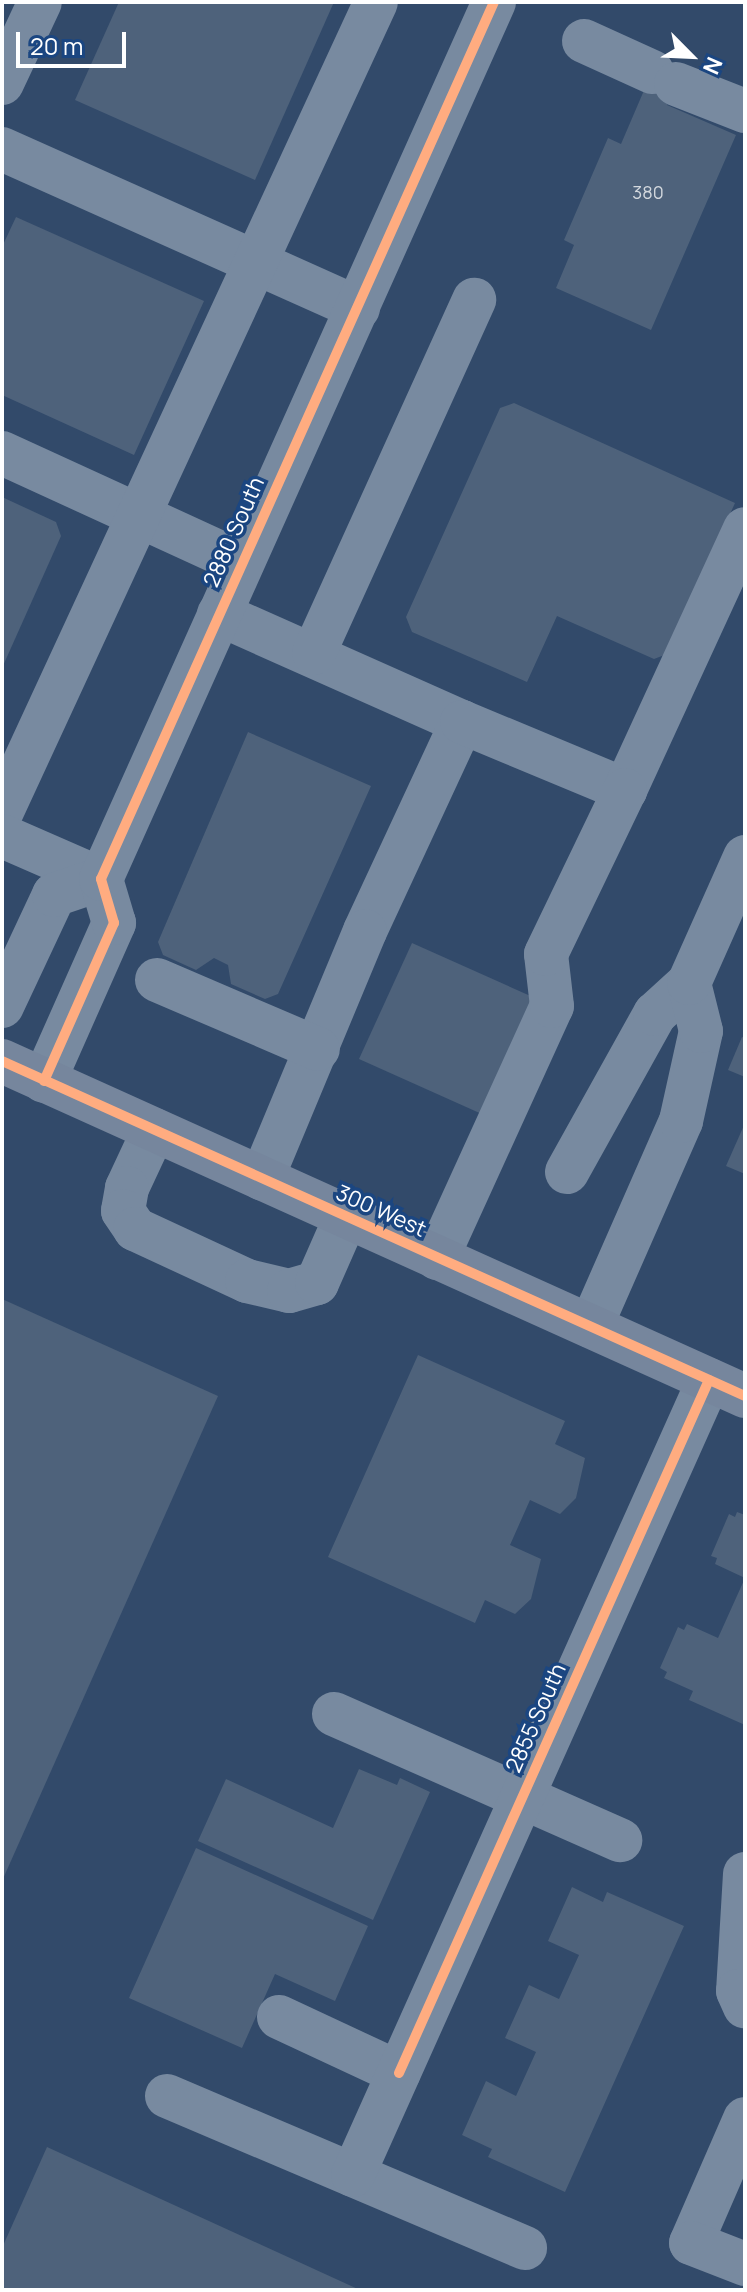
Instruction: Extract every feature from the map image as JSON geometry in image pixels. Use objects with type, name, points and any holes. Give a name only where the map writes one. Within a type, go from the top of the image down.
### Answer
[{"type":"main road","name":"300 West","points":[[2,1061],[727,1388]]},
{"type":"street","points":[[2,83],[40,2]]},
{"type":"street","points":[[2,811],[376,2]]},
{"type":"street","name":"2880 South","points":[[101,879],[494,2]]},
{"type":"street","points":[[584,41],[745,111]]},
{"type":"street","points":[[2,149],[358,308]]},
{"type":"street","points":[[314,653],[474,300]]},
{"type":"street","points":[[2,453],[242,563]]},
{"type":"street","points":[[437,1258],[552,1006],[546,954],[745,529]]},
{"type":"street","points":[[219,614],[314,653],[462,722],[625,790]]},
{"type":"street","points":[[262,1178],[365,931],[462,722]]},
{"type":"street","points":[[2,836],[101,879]]},
{"type":"street","points":[[567,1172],[655,1014],[689,983],[745,857]]},
{"type":"street","points":[[2,1006],[54,895],[101,879]]},
{"type":"street","points":[[44,1081],[114,923],[101,879]]},
{"type":"street","points":[[157,980],[318,1049]]},
{"type":"street","points":[[591,1326],[681,1121],[701,1031],[689,983]]},
{"type":"street","points":[[154,1130],[127,1188],[123,1211],[135,1229],[247,1281],[289,1291],[317,1283],[346,1217]]},
{"type":"street","name":"2855 South","points":[[353,2175],[523,1797],[727,1388]]},
{"type":"street","points":[[334,1714],[620,1840]]},
{"type":"street","points":[[745,1874],[738,1991],[745,2007]]},
{"type":"street","points":[[279,2017],[399,2073]]},
{"type":"street","points":[[167,2096],[525,2248]]},
{"type":"street","points":[[745,2119],[691,2243],[745,2264]]},
{"type":"building","points":[[119,2],[334,2],[255,180],[75,100]]},
{"type":"building","points":[[657,60],[682,71],[667,105],[736,135],[651,330],[556,288],[574,245],[564,240],[608,138],[621,144]]},
{"type":"building","points":[[16,217],[204,301],[134,455],[2,395],[2,247]]},
{"type":"building","points":[[514,403],[735,503],[667,654],[654,659],[557,616],[527,682],[412,632],[406,617],[500,408]]},
{"type":"building","points":[[2,497],[56,522],[61,536],[2,668]]},
{"type":"building","points":[[248,732],[371,786],[278,994],[265,999],[231,984],[228,965],[214,958],[196,970],[163,955],[158,942]]},
{"type":"building","points":[[412,943],[535,998],[484,1115],[359,1059]]},
{"type":"building","points":[[742,1037],[745,1038],[745,1077],[728,1070]]},
{"type":"building","points":[[745,1123],[745,1174],[726,1166]]},
{"type":"building","points":[[2,1299],[218,1396],[2,1881]]},
{"type":"building","points":[[418,1355],[565,1421],[555,1444],[585,1458],[576,1498],[560,1514],[530,1500],[510,1545],[541,1559],[531,1599],[515,1614],[485,1600],[475,1623],[328,1557]]},
{"type":"building","points":[[737,1512],[745,1515],[745,1578],[715,1564],[717,1558],[711,1556],[729,1514],[735,1517]]},
{"type":"building","points":[[745,1578],[745,1725],[689,1700],[693,1691],[664,1678],[667,1672],[660,1668],[678,1627],[684,1630],[687,1624],[718,1638]]},
{"type":"building","points":[[359,1769],[397,1785],[400,1778],[430,1792],[373,1920],[198,1841],[226,1779],[333,1828]]},
{"type":"building","points":[[196,1848],[368,1926],[335,2001],[275,1974],[242,2048],[129,1998]]},
{"type":"building","points":[[572,1887],[603,1902],[607,1892],[684,1926],[565,2192],[488,2157],[492,2149],[462,2135],[486,2081],[516,2096],[536,2052],[505,2038],[529,1985],[559,1999],[579,1955],[548,1941]]},
{"type":"building","points":[[47,2147],[360,2290],[2,2290],[2,2248]]},
{"type":"cycle path","points":[[44,1081],[114,923],[101,879],[494,2]]},
{"type":"cycle path","points":[[2,1061],[745,1396]]},
{"type":"cycle path","points":[[399,2073],[709,1380]]}]
